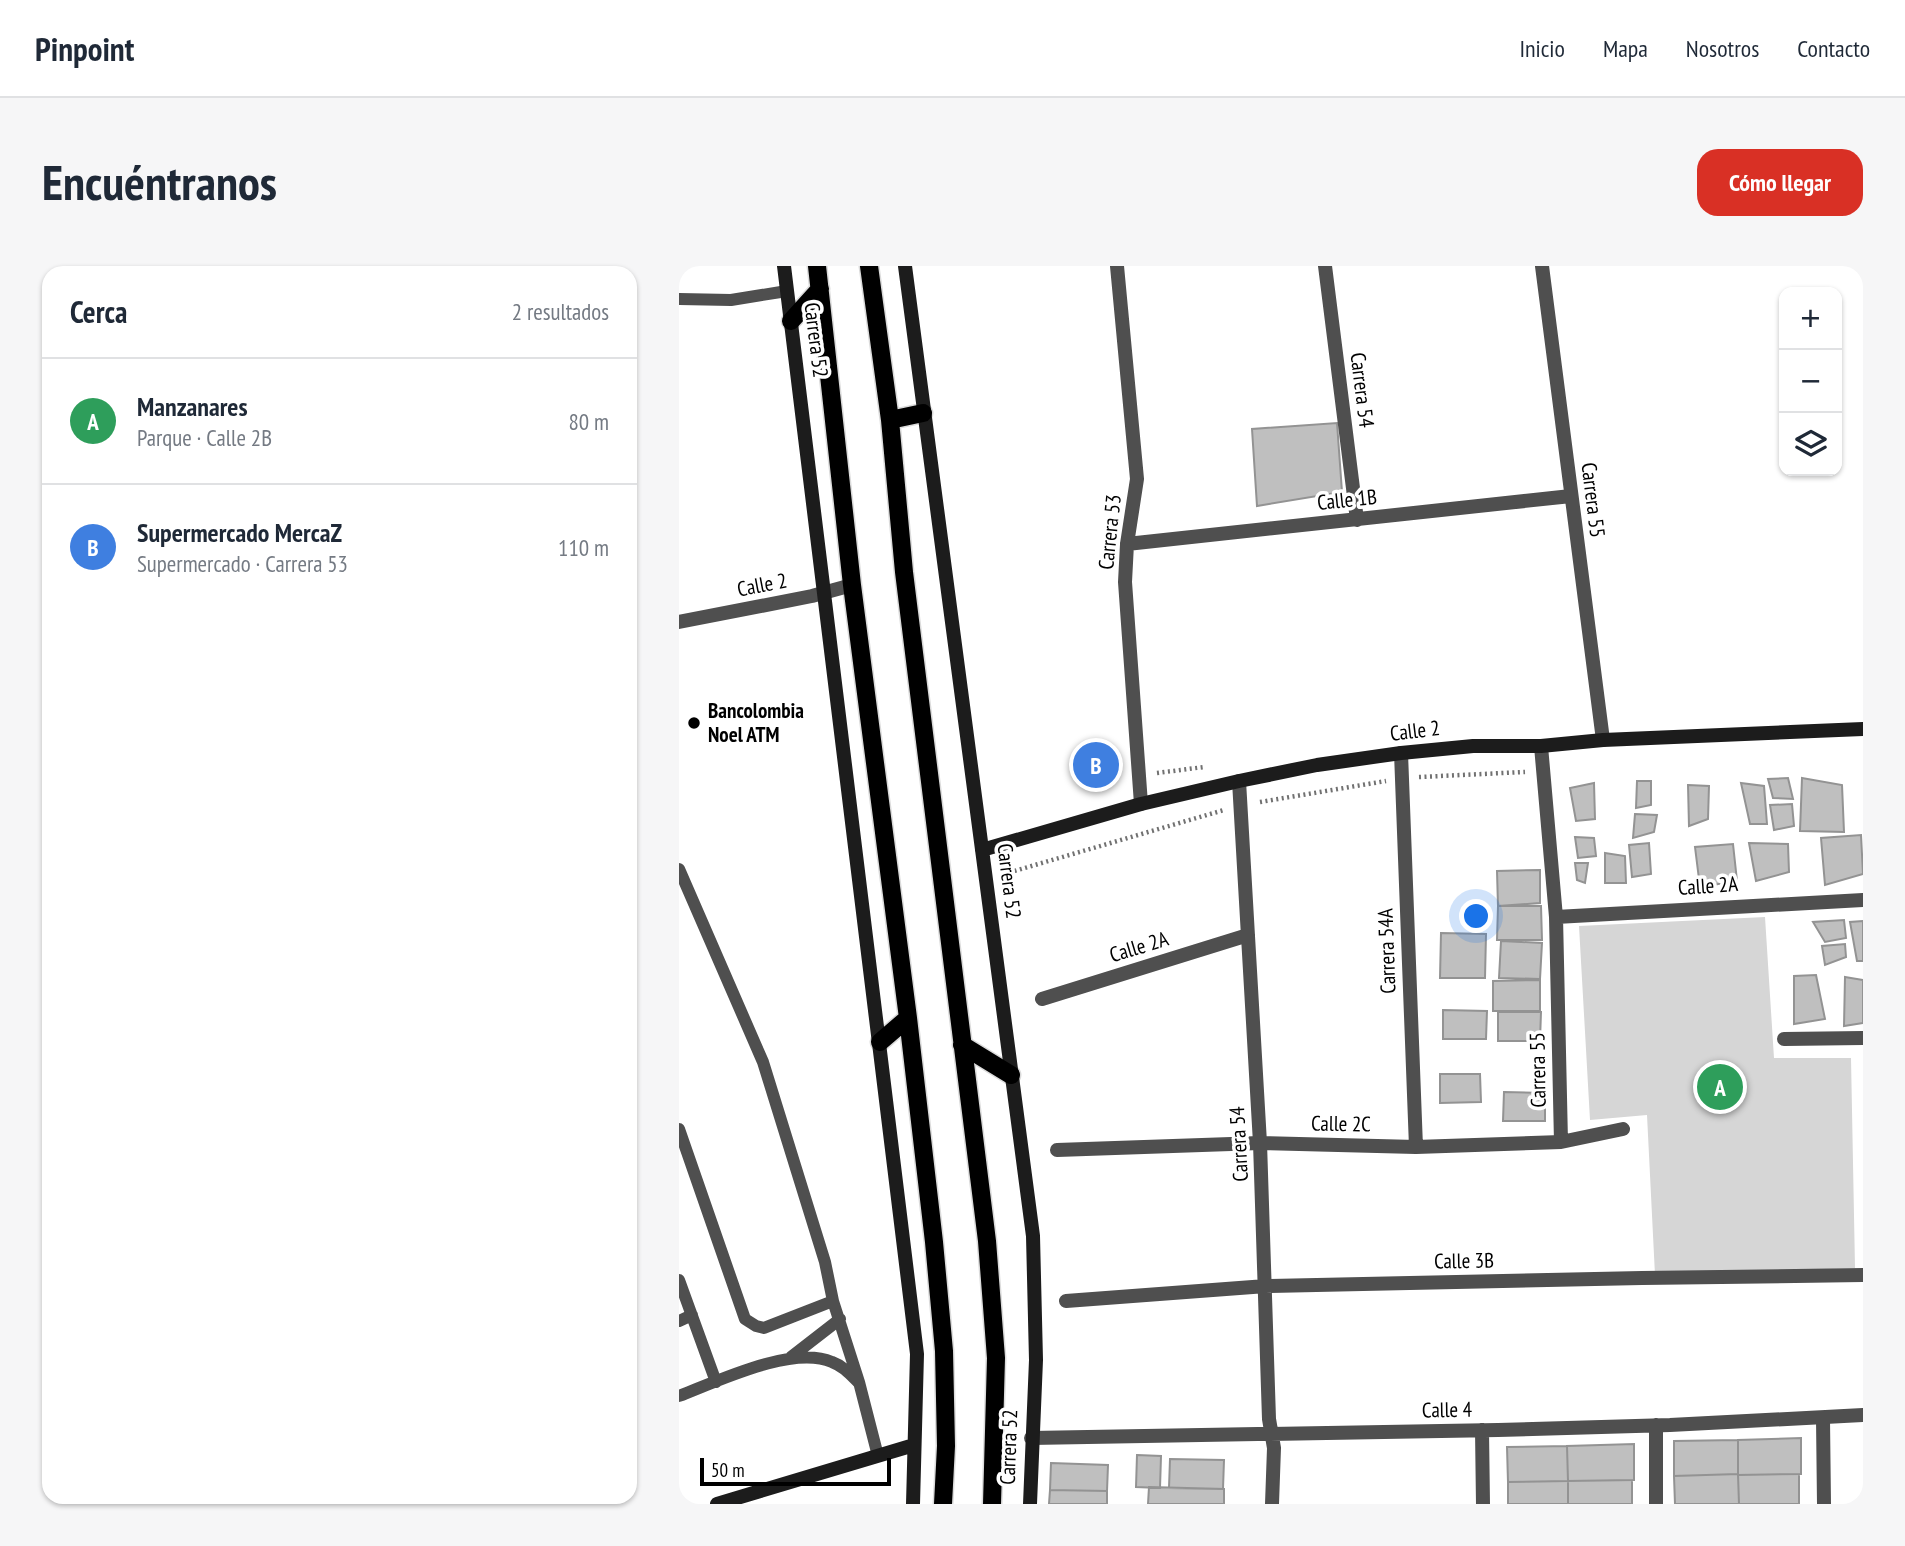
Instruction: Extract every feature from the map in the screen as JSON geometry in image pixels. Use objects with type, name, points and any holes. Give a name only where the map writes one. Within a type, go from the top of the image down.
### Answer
[{"type":"main road","name":"Carrera 52","points":[[817,266],[852,585],[908,1018],[944,1351],[943,1504]]},
{"type":"main road","name":"Carrera 52","points":[[869,266],[890,420],[904,572],[986,1241],[996,1358],[992,1504]]},
{"type":"main road","points":[[791,321],[820,289]]},
{"type":"main road","points":[[890,420],[923,413]]},
{"type":"main road","points":[[880,1042],[908,1018]]},
{"type":"main road","points":[[962,1045],[1011,1075]]},
{"type":"street","name":"Carrera 52","points":[[784,266],[917,1354],[913,1504]]},
{"type":"street","name":"Carrera 52","points":[[905,266],[1033,1236],[1036,1360],[1030,1504]]},
{"type":"street","name":"Carrera 53","points":[[1117,266],[1137,479],[1127,544],[1125,582],[1141,804]]},
{"type":"street","name":"Carrera 54","points":[[1325,266],[1357,520]]},
{"type":"street","name":"Carrera 55","points":[[1542,266],[1603,740]]},
{"type":"street","name":"Calle 1B","points":[[1127,544],[1571,496]]},
{"type":"street","name":"Calle 2","points":[[679,622],[825,593],[852,585]]},
{"type":"street","name":"Calle 2","points":[[982,850],[1141,804],[1239,781],[1317,765],[1401,753],[1473,746],[1541,746],[1603,740],[1863,729]]},
{"type":"street","name":"Carrera 55","points":[[1541,746],[1556,917],[1561,1142]]},
{"type":"street","name":"Carrera 54A","points":[[1401,753],[1416,1147]]},
{"type":"street","name":"Carrera 54","points":[[1239,781],[1260,1143],[1269,1419],[1274,1448],[1272,1504]]},
{"type":"street","name":"Calle 2A","points":[[1556,917],[1863,900]]},
{"type":"street","name":"Calle 2A","points":[[1042,999],[1248,935]]},
{"type":"street","points":[[1784,1039],[1863,1038]]},
{"type":"street","name":"Calle 2C","points":[[1057,1150],[1260,1143],[1416,1147],[1561,1142],[1623,1129]]},
{"type":"street","name":"Calle 3B","points":[[1066,1301],[1266,1286],[1863,1275]]},
{"type":"street","name":"Calle 4","points":[[1031,1438],[1482,1430],[1823,1419],[1863,1415]]},
{"type":"street","points":[[1823,1419],[1824,1504]]},
{"type":"street","points":[[1655,1424],[1656,1504]]},
{"type":"street","points":[[1482,1430],[1483,1504]]},
{"type":"street","points":[[717,1504],[914,1445]]},
{"type":"lane","points":[[679,299],[731,300],[787,291]]},
{"type":"lane","points":[[679,869],[763,1062],[825,1262],[833,1301],[841,1319],[878,1456]]},
{"type":"lane","points":[[679,1129],[745,1319],[764,1328],[833,1301]]},
{"type":"lane","points":[[679,1280],[716,1382]]},
{"type":"lane","points":[[679,1321],[692,1315]]},
{"type":"lane","points":[[679,1396],[791,1357],[841,1319]]},
{"type":"lane","points":[[791,1357],[829,1360],[859,1382]]},
{"type":"shaded area","points":[[1765,917],[1774,1058],[1851,1058],[1855,1268],[1655,1275],[1647,1115],[1590,1120],[1579,926]]},
{"type":"building","points":[[1337,423],[1342,492],[1257,506],[1252,429]]},
{"type":"building","points":[[1788,778],[1793,799],[1773,798],[1768,779]]},
{"type":"building","points":[[1802,778],[1842,785],[1844,832],[1800,831]]},
{"type":"building","points":[[1637,781],[1651,781],[1651,805],[1636,808]]},
{"type":"building","points":[[1594,783],[1595,819],[1576,821],[1570,788]]},
{"type":"building","points":[[1741,783],[1764,786],[1767,824],[1750,824]]},
{"type":"building","points":[[1688,785],[1709,786],[1708,819],[1689,826]]},
{"type":"building","points":[[1792,804],[1794,826],[1774,830],[1770,805]]},
{"type":"building","points":[[1635,814],[1657,815],[1654,832],[1633,838]]},
{"type":"building","points":[[1861,835],[1863,874],[1825,885],[1821,838]]},
{"type":"building","points":[[1575,837],[1594,838],[1596,856],[1578,858]]},
{"type":"building","points":[[1649,843],[1651,874],[1632,877],[1629,845]]},
{"type":"building","points":[[1749,843],[1788,844],[1789,872],[1756,881]]},
{"type":"building","points":[[1733,844],[1737,881],[1700,887],[1695,847]]},
{"type":"building","points":[[1605,853],[1625,856],[1626,883],[1605,883]]},
{"type":"building","points":[[1575,863],[1588,863],[1585,883],[1577,880]]},
{"type":"building","points":[[1540,870],[1540,903],[1498,906],[1497,871]]},
{"type":"building","points":[[1498,906],[1541,906],[1542,940],[1497,940]]},
{"type":"building","points":[[1844,920],[1846,938],[1825,942],[1813,922]]},
{"type":"building","points":[[1863,921],[1863,961],[1857,961],[1850,922]]},
{"type":"building","points":[[1441,933],[1486,934],[1485,978],[1440,978]]},
{"type":"building","points":[[1501,941],[1542,943],[1540,979],[1499,978]]},
{"type":"building","points":[[1845,944],[1846,957],[1825,965],[1822,946]]},
{"type":"building","points":[[1816,975],[1825,1019],[1794,1024],[1794,976]]},
{"type":"building","points":[[1845,977],[1863,980],[1863,1023],[1844,1026]]},
{"type":"building","points":[[1540,980],[1540,1011],[1493,1011],[1493,981]]},
{"type":"building","points":[[1443,1010],[1487,1011],[1486,1039],[1443,1039]]},
{"type":"building","points":[[1498,1012],[1541,1012],[1540,1041],[1498,1041]]},
{"type":"building","points":[[1440,1074],[1480,1074],[1481,1102],[1440,1103]]},
{"type":"building","points":[[1504,1092],[1545,1093],[1545,1121],[1503,1121]]},
{"type":"building","points":[[1801,1438],[1801,1474],[1738,1475],[1738,1440]]},
{"type":"building","points":[[1738,1440],[1738,1474],[1674,1476],[1674,1441]]},
{"type":"building","points":[[1634,1444],[1634,1480],[1568,1481],[1567,1446]]},
{"type":"building","points":[[1567,1446],[1568,1481],[1508,1482],[1507,1447]]},
{"type":"building","points":[[1137,1455],[1161,1456],[1160,1488],[1136,1487]]},
{"type":"building","points":[[1170,1459],[1224,1460],[1223,1489],[1169,1488]]},
{"type":"building","points":[[1051,1463],[1108,1465],[1107,1491],[1050,1490]]},
{"type":"building","points":[[1738,1474],[1739,1504],[1675,1504],[1674,1476]]},
{"type":"building","points":[[1799,1474],[1799,1504],[1739,1504],[1738,1475]]},
{"type":"building","points":[[1632,1480],[1632,1504],[1568,1504],[1568,1481]]},
{"type":"building","points":[[1568,1481],[1568,1504],[1508,1504],[1508,1482]]},
{"type":"building","points":[[1149,1487],[1224,1489],[1224,1504],[1148,1504]]},
{"type":"building","points":[[1050,1490],[1107,1491],[1107,1504],[1049,1504]]},
{"type":"place","name":"Bancolombia Noel ATM","points":[[694,723]]},
{"type":"place","name":"Supermercado MercaZ","points":[[1096,765]]},
{"type":"place","name":"Manzanares","points":[[1720,1087]]}]
